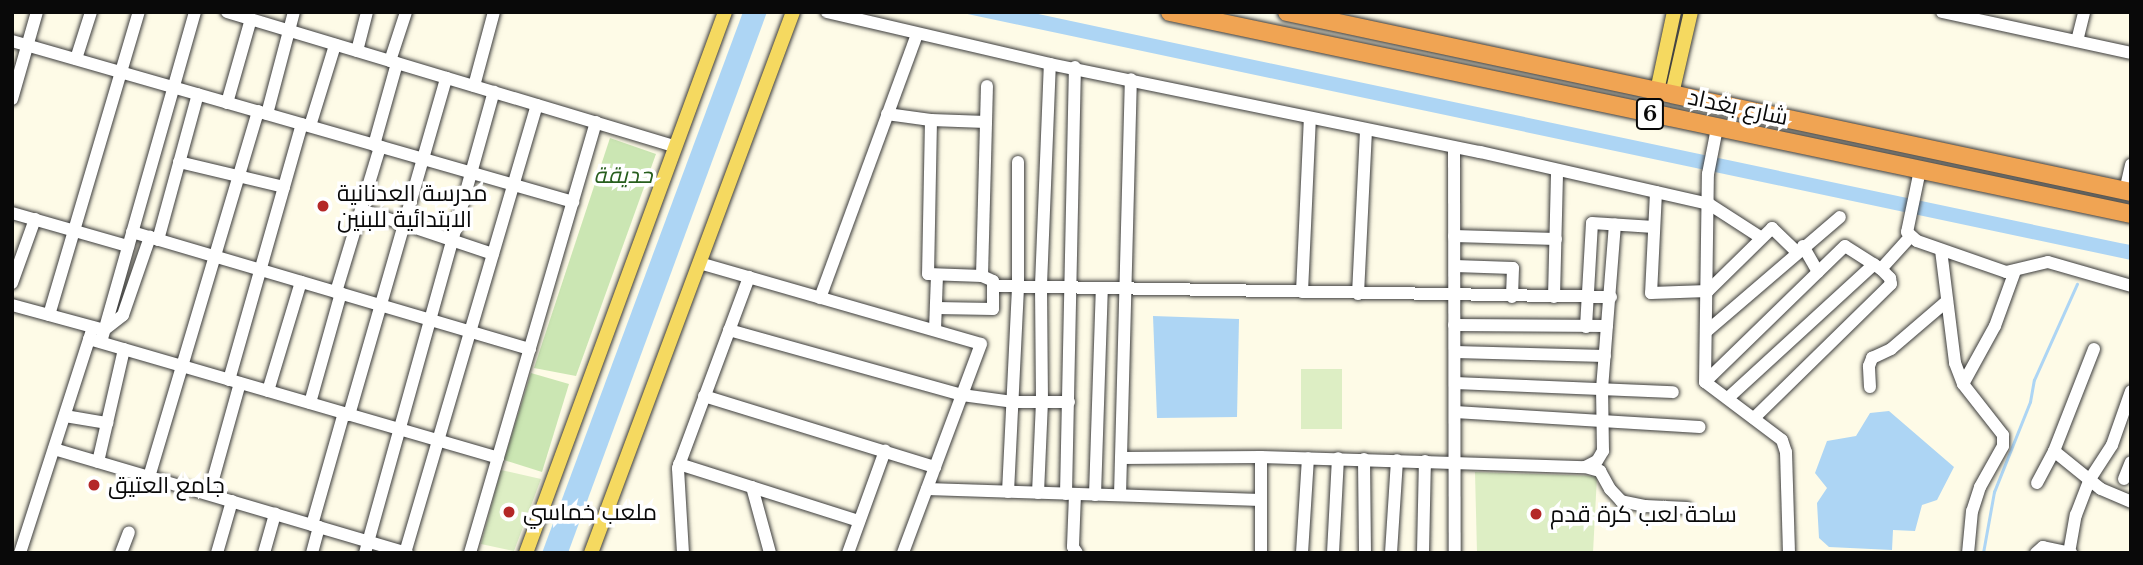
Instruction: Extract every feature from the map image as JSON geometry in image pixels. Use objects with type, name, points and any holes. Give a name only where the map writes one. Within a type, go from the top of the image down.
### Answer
[{"type":"highway","name":"شارع بغداد","points":[[1170,12],[1717,128],[1919,176],[2131,214]]},
{"type":"highway","name":"شارع بغداد","points":[[1287,12],[2128,191]]},
{"type":"main road","points":[[526,553],[725,12]]},
{"type":"main road","points":[[591,553],[793,12]]},
{"type":"main road","points":[[1665,93],[1674,12]]},
{"type":"main road","points":[[1665,93],[1691,12]]},
{"type":"street","points":[[12,99],[37,12]]},
{"type":"street","points":[[76,59],[91,12]]},
{"type":"street","points":[[49,315],[139,12]]},
{"type":"street","points":[[20,553],[65,416],[128,246],[195,12]]},
{"type":"street","points":[[227,12],[675,146]]},
{"type":"street","points":[[149,477],[239,177],[290,31],[294,12]]},
{"type":"street","points":[[357,51],[367,12]]},
{"type":"street","points":[[310,403],[362,211],[406,12]]},
{"type":"street","points":[[474,86],[494,12]]},
{"type":"street","points":[[827,12],[1050,64],[1075,67],[1709,204],[1760,237]]},
{"type":"street","points":[[1942,12],[2131,52]]},
{"type":"street","points":[[2077,41],[2084,12]]},
{"type":"street","points":[[227,103],[251,19]]},
{"type":"street","points":[[820,298],[917,34]]},
{"type":"street","points":[[12,41],[573,202]]},
{"type":"street","points":[[209,494],[261,270],[284,187],[335,45]]},
{"type":"street","points":[[1038,493],[1042,401],[1041,285],[1046,102],[1050,64]]},
{"type":"street","points":[[1075,67],[1072,102],[1073,287],[1069,402],[1073,547],[1077,553]]},
{"type":"street","points":[[312,553],[316,526],[347,414],[446,78]]},
{"type":"street","points":[[1120,495],[1131,79]]},
{"type":"street","points":[[982,276],[987,86]]},
{"type":"street","points":[[366,547],[494,92]]},
{"type":"street","points":[[97,335],[123,315],[154,239],[198,94]]},
{"type":"street","points":[[1046,102],[1072,102]]},
{"type":"street","points":[[54,449],[316,526],[366,547],[406,553],[537,105]]},
{"type":"street","points":[[887,114],[931,120],[986,122]]},
{"type":"street","points":[[1302,292],[1310,118]]},
{"type":"street","points":[[931,120],[928,274],[982,276],[992,278],[993,286],[993,309],[936,308]]},
{"type":"street","points":[[470,553],[596,122]]},
{"type":"street","points":[[1705,382],[1708,174],[1717,128]]},
{"type":"street","points":[[1358,294],[1366,130]]},
{"type":"street","points":[[1454,148],[1455,553]]},
{"type":"street","points":[[179,162],[284,187]]},
{"type":"street","points":[[1009,492],[1018,286],[1018,162]]},
{"type":"street","points":[[2128,191],[2131,165]]},
{"type":"street","points":[[1554,297],[1557,170]]},
{"type":"street","points":[[1728,398],[1877,266],[1910,233],[1919,176]]},
{"type":"street","points":[[1656,192],[1651,293],[1708,292],[1760,237],[1772,228],[1800,249],[1818,272]]},
{"type":"street","points":[[362,211],[493,254]]},
{"type":"street","points":[[12,213],[128,246]]},
{"type":"street","points":[[1707,331],[1840,216]]},
{"type":"street","points":[[12,284],[35,219]]},
{"type":"street","points":[[1586,327],[1592,223],[1654,227]]},
{"type":"street","points":[[1585,467],[1597,461],[1603,451],[1602,389],[1615,225]]},
{"type":"street","points":[[132,232],[530,349]]},
{"type":"street","points":[[1910,233],[1941,250],[2006,272],[2048,262],[2131,286]]},
{"type":"street","points":[[1454,236],[1556,239]]},
{"type":"street","points":[[1705,382],[1845,246],[1877,266],[1890,278],[1891,284],[1754,418]]},
{"type":"street","points":[[1941,250],[1955,363],[1963,384],[1980,410],[1995,422],[2003,435],[2003,446],[1980,487],[1972,510],[1968,553]]},
{"type":"street","points":[[699,263],[981,344],[903,553]]},
{"type":"street","points":[[1455,266],[1513,268],[1512,297]]},
{"type":"street","points":[[1963,384],[1995,326],[2015,271]]},
{"type":"street","points":[[935,330],[937,275]]},
{"type":"street","points":[[684,553],[679,464],[749,277]]},
{"type":"street","points":[[268,391],[301,282]]},
{"type":"street","points":[[993,286],[1611,297]]},
{"type":"street","points":[[1095,495],[1102,288]]},
{"type":"street","points":[[1870,387],[1869,366],[1872,358],[1891,349],[1947,301]]},
{"type":"street","points":[[12,305],[49,315],[124,349],[498,458]]},
{"type":"street","points":[[1454,324],[1607,326]]},
{"type":"street","points":[[729,330],[962,395],[1013,402],[1069,402]]},
{"type":"street","points":[[98,462],[124,349]]},
{"type":"street","points":[[2037,483],[2054,451],[2094,349]]},
{"type":"street","points":[[1455,352],[1605,356]]},
{"type":"street","points":[[1705,382],[1782,440],[1786,452],[1788,553]]},
{"type":"street","points":[[1455,383],[1673,392]]},
{"type":"street","points":[[2036,553],[2043,547],[2070,553],[2076,515],[2090,479],[2112,445],[2131,391]]},
{"type":"street","points":[[704,396],[935,467]]},
{"type":"street","points":[[1455,412],[1700,427]]},
{"type":"street","points":[[65,416],[107,423]]},
{"type":"street","points":[[848,553],[885,451]]},
{"type":"street","points":[[2054,451],[2101,489],[2131,502]]},
{"type":"street","points":[[1261,457],[1261,553]]},
{"type":"street","points":[[1121,458],[1338,458],[1585,467],[1600,471],[1609,489],[1621,500],[1645,506],[1687,508]]},
{"type":"street","points":[[1302,553],[1308,458]]},
{"type":"street","points":[[1334,553],[1338,458]]},
{"type":"street","points":[[1364,459],[1365,553]]},
{"type":"street","points":[[1391,553],[1397,460]]},
{"type":"street","points":[[1423,553],[1425,461]]},
{"type":"street","points":[[2124,479],[2131,462]]},
{"type":"street","points":[[679,464],[859,521]]},
{"type":"street","points":[[752,487],[770,553]]},
{"type":"street","points":[[927,489],[1261,500]]},
{"type":"street","points":[[218,553],[232,501]]},
{"type":"street","points":[[264,553],[275,514]]},
{"type":"street","points":[[121,553],[129,532]]},
{"type":"green space","name":"حديقة","points":[[610,138],[656,154],[576,376],[534,368]]},
{"type":"green space","points":[[1301,369],[1342,369],[1342,429],[1301,429]]},
{"type":"green space","points":[[531,373],[569,384],[542,472],[504,460]]},
{"type":"green space","name":"ملعب خماسي","points":[[501,470],[541,479],[514,551],[481,544]]},
{"type":"green space","name":"ساحة لعب كرة قدم","points":[[1475,472],[1597,476],[1593,553],[1477,553]]},
{"type":"water","points":[[743,12],[767,12],[568,553],[542,553]]},
{"type":"water","points":[[958,12],[1029,12],[2131,245],[2131,260]]},
{"type":"water","points":[[1153,316],[1239,319],[1237,417],[1157,418]]},
{"type":"water","points":[[1889,411],[1954,467],[1937,500],[1922,505],[1915,531],[1893,530],[1892,550],[1829,547],[1819,538],[1817,503],[1827,488],[1815,473],[1827,441],[1856,436],[1870,413]]},
{"type":"waterway","points":[[1983,553],[1994,492],[2030,402],[2034,380],[2077,284]]},
{"type":"place","name":"مدرسة العدنانية الابتدائية للبنين","points":[[323,206]]},
{"type":"place","name":"جامع العتيق","points":[[94,485]]},
{"type":"place","name":"ملعب خماسي","points":[[509,512]]},
{"type":"place","name":"ساحة لعب كرة قدم","points":[[1536,514]]}]
